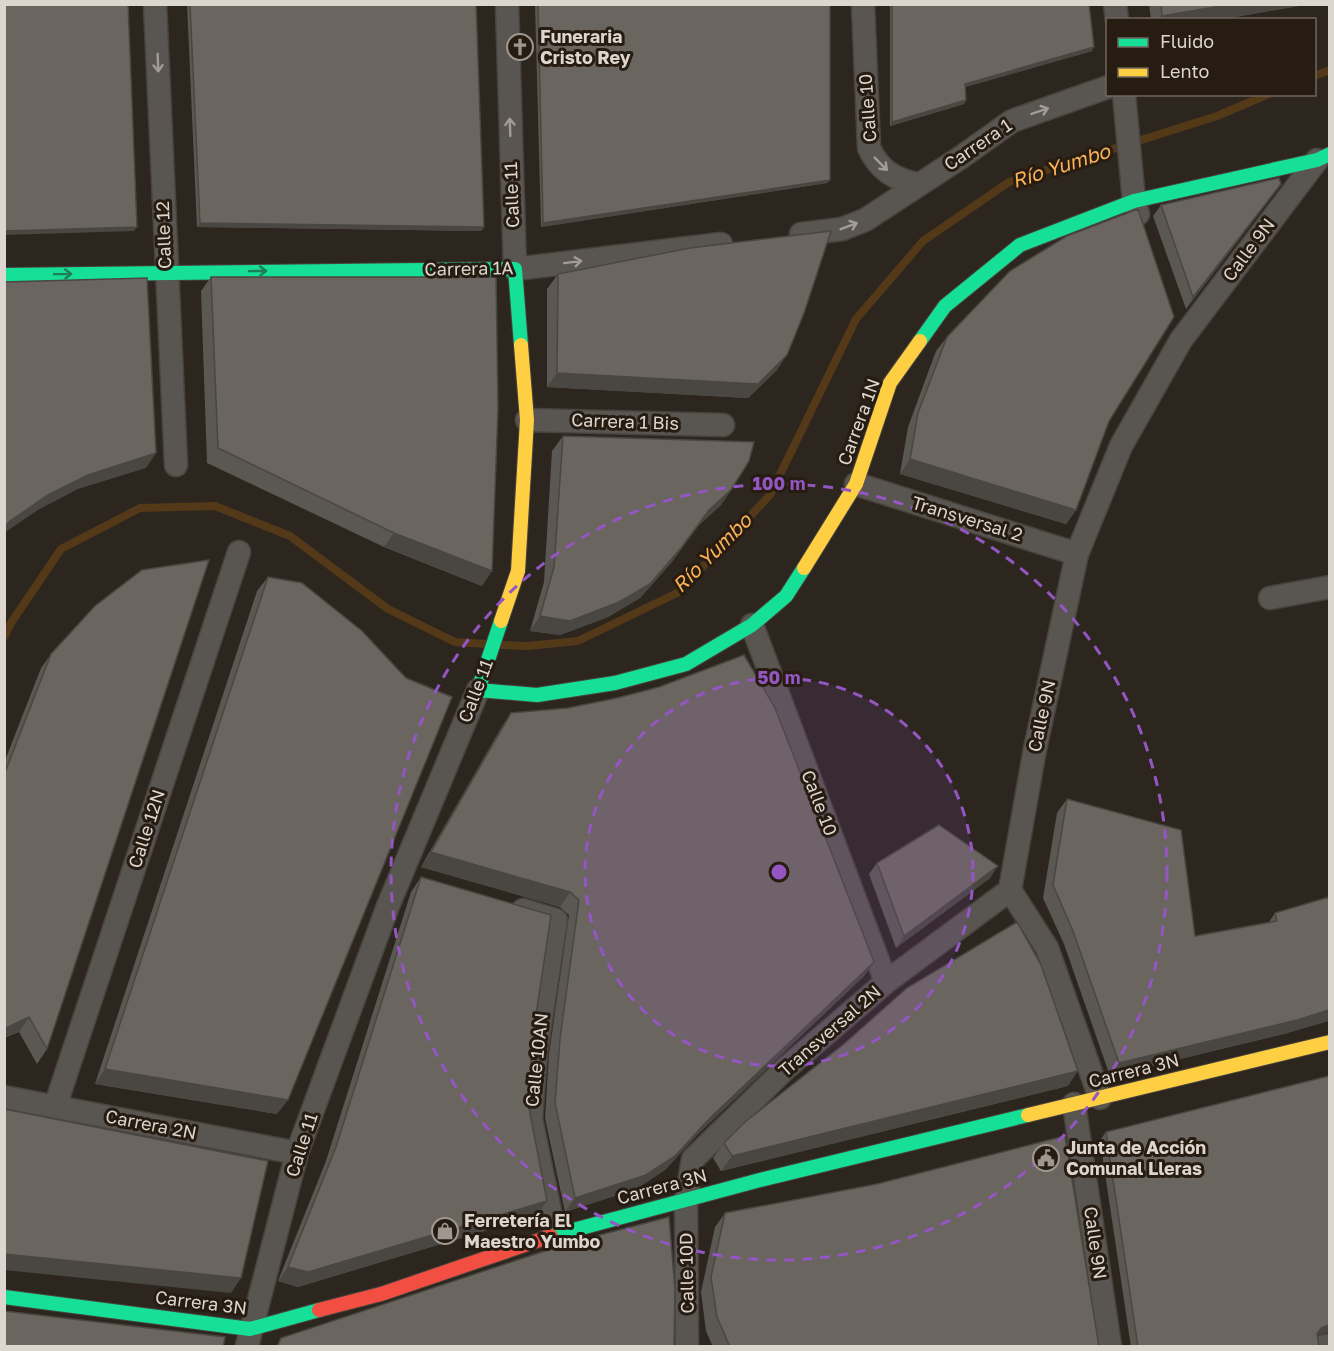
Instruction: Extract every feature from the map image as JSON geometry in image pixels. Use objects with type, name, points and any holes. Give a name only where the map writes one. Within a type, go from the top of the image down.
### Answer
[{"type":"street","name":"Calle 12","points":[[155,4],[176,465]]},
{"type":"street","name":"Calle 11","points":[[249,1338],[297,1153],[400,875],[479,687],[518,571],[527,420],[514,269],[507,4]]},
{"type":"street","name":"Calle 10","points":[[863,4],[869,148],[874,159],[898,180],[918,184]]},
{"type":"street","name":"Carrera 1","points":[[918,184],[1012,121],[1106,87]]},
{"type":"street","points":[[1124,100],[1134,201],[1145,233]]},
{"type":"street","name":"Carrera 1N","points":[[479,687],[537,695],[615,683],[686,664],[752,625],[786,596],[856,484],[890,383],[945,306],[1020,245],[1134,201],[1323,157]]},
{"type":"street","name":"Calle 9N","points":[[1010,890],[1035,749],[1077,554],[1121,446],[1181,340],[1323,157]]},
{"type":"street","points":[[784,236],[842,229],[865,220],[918,184]]},
{"type":"street","name":"Carrera 1A","points":[[4,275],[514,269],[737,242]]},
{"type":"street","points":[[1174,319],[1181,340]]},
{"type":"street","name":"Carrera 1 Bis","points":[[527,420],[723,425]]},
{"type":"street","name":"Transversal 2","points":[[856,484],[1077,554]]},
{"type":"street","name":"Calle 12N","points":[[55,1107],[238,552]]},
{"type":"street","points":[[1270,598],[1329,587]]},
{"type":"street","name":"Calle 10","points":[[752,625],[886,982]]},
{"type":"street","points":[[400,875],[423,881]]},
{"type":"street","points":[[1010,890],[1047,948],[1100,1098]]},
{"type":"street","name":"Transversal 2N","points":[[686,1199],[693,1159],[785,1069],[886,982],[1010,890]]},
{"type":"street","name":"Calle 10AN","points":[[500,904],[556,920],[536,1052],[531,1119],[555,1235]]},
{"type":"street","name":"Carrera 3N","points":[[4,1297],[249,1338],[555,1235],[686,1199],[1329,1042]]},
{"type":"street","name":"Carrera 2N","points":[[4,1097],[297,1153]]},
{"type":"street","name":"Calle 9N","points":[[1074,1104],[1110,1347]]},
{"type":"street","name":"Calle 10D","points":[[686,1199],[689,1345]]},
{"type":"street","points":[[1324,1346],[1329,1345]]},
{"type":"building","points":[[4,4],[128,4],[137,227],[4,231]]},
{"type":"building","points":[[190,4],[476,4],[484,227],[200,223]]},
{"type":"building","points":[[538,4],[830,4],[830,180],[543,223]]},
{"type":"building","points":[[892,4],[1089,4],[1094,47],[965,84],[966,100],[892,122]]},
{"type":"building","points":[[1161,4],[1232,4],[1162,16]]},
{"type":"building","points":[[1279,178],[1281,184],[1193,297],[1161,205]]},
{"type":"building","points":[[1138,209],[1174,317],[1109,421],[1076,510],[910,459],[918,413],[947,337],[1010,271],[1067,236]]},
{"type":"building","points":[[831,231],[804,313],[787,355],[758,384],[557,373],[558,274],[690,248]]},
{"type":"building","points":[[211,277],[496,277],[498,408],[492,571],[394,533],[218,448]]},
{"type":"building","points":[[147,278],[156,453],[88,475],[48,495],[10,521],[4,528],[4,282]]},
{"type":"building","points":[[563,436],[754,442],[749,461],[731,490],[709,510],[650,584],[619,602],[570,621],[540,616],[554,567]]},
{"type":"building","points":[[209,560],[47,1049],[29,1017],[4,1029],[4,775],[51,654],[95,606],[142,570]]},
{"type":"building","points":[[268,577],[302,583],[362,631],[406,678],[452,697],[288,1100],[105,1069]]},
{"type":"building","points":[[744,655],[775,708],[874,962],[709,1119],[675,1156],[646,1175],[575,1198],[555,1103],[560,1039],[579,900],[570,892],[431,852],[511,713],[568,708],[617,698],[659,687]]},
{"type":"building","points":[[1067,799],[1181,830],[1195,936],[1277,921],[1275,913],[1329,897],[1329,1010],[1297,1020],[1119,1063],[1073,931],[1053,885]]},
{"type":"building","points":[[939,825],[998,866],[904,936],[877,863]]},
{"type":"building","points":[[421,877],[551,915],[533,1035],[528,1103],[547,1201],[308,1272],[288,1267],[336,1147]]},
{"type":"building","points":[[1017,922],[1041,965],[1078,1071],[732,1156],[724,1143],[745,1122],[844,1044],[907,988]]},
{"type":"building","points":[[1329,1076],[1329,1325],[1321,1328],[1317,1334],[1319,1347],[1138,1347],[1106,1132]]},
{"type":"building","points":[[4,1109],[268,1161],[241,1278],[4,1254]]},
{"type":"building","points":[[1065,1136],[1099,1347],[730,1347],[717,1317],[711,1277],[725,1213],[877,1184]]},
{"type":"building","points":[[669,1217],[675,1290],[674,1347],[277,1347],[281,1338],[569,1243]]},
{"type":"building","points":[[4,1311],[225,1337],[223,1347],[4,1347]]},
{"type":"waterway","name":"Río Yumbo","points":[[1316,75],[1330,70]]},
{"type":"waterway","name":"Río Yumbo","points":[[501,645],[527,646],[578,641],[679,592],[770,495],[856,319],[923,241],[1009,182],[1217,116],[1264,96]]},
{"type":"waterway","name":"Río Yumbo","points":[[4,637],[61,549],[140,508],[215,506],[290,536],[388,609],[455,642],[486,644]]},
{"type":"traffic: fast","points":[[920,341],[945,306],[1020,245],[1134,201],[1317,160],[1330,154]]},
{"type":"traffic: fast","points":[[4,275],[515,269],[521,345]]},
{"type":"traffic: fast","points":[[501,621],[478,690],[537,695],[615,683],[686,664],[752,625],[786,596],[804,568]]},
{"type":"traffic: fast","points":[[551,1236],[760,1180],[1028,1115]]},
{"type":"traffic: fast","points":[[4,1297],[250,1329],[319,1310]]},
{"type":"traffic: slow","points":[[804,568],[856,484],[890,383],[920,341]]},
{"type":"traffic: slow","points":[[501,621],[518,571],[527,420],[521,345]]},
{"type":"traffic: slow","points":[[1028,1115],[1330,1042]]},
{"type":"traffic: jam","points":[[319,1310],[381,1294],[551,1236]]},
{"type":"place","name":"Funeraria Cristo Rey","points":[[520,47]]},
{"type":"place","name":"Junta de Acción Comunal Lleras","points":[[1046,1158]]},
{"type":"place","name":"Ferretería El Maestro Yumbo","points":[[445,1231]]}]
